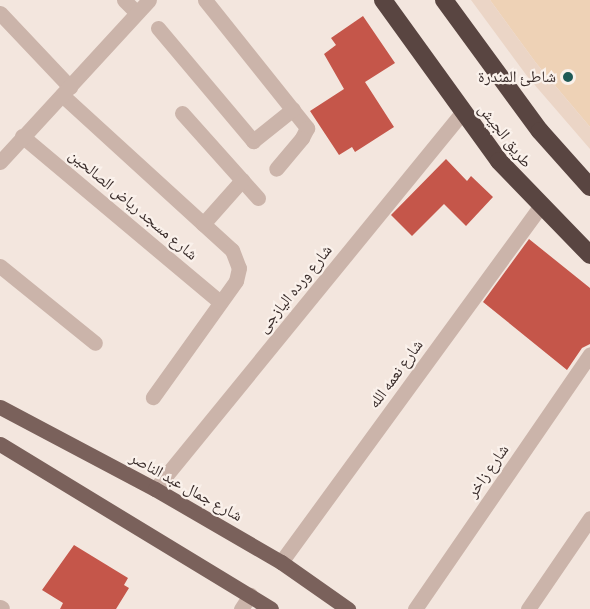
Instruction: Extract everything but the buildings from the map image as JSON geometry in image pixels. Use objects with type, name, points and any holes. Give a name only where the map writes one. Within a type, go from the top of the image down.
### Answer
[{"type":"highway","name":"طريق الجيش","points":[[383,0],[462,112],[540,207],[590,255]]},
{"type":"highway","name":"طريق الجيش","points":[[444,0],[540,131],[590,187]]},
{"type":"main road","name":"شارع جمال عبد الناصر","points":[[0,407],[155,489],[281,562],[348,609]]},
{"type":"main road","points":[[0,444],[272,609]]},
{"type":"street","points":[[124,0],[136,12]]},
{"type":"street","points":[[0,162],[149,0]]},
{"type":"street","points":[[204,0],[303,121],[305,133],[276,169]]},
{"type":"street","points":[[0,13],[66,91],[232,250],[239,268],[220,302],[153,397]]},
{"type":"street","points":[[158,28],[253,141],[293,110]]},
{"type":"street","name":"شارع ورده اليازجى","points":[[155,489],[462,112]]},
{"type":"street","points":[[182,113],[258,198]]},
{"type":"street","name":"شارع مسجد رياض الصالحين","points":[[22,136],[220,302]]},
{"type":"street","points":[[203,224],[242,180]]},
{"type":"street","name":"شارع نعمه الله","points":[[281,562],[540,207]]},
{"type":"street","points":[[0,266],[95,343]]},
{"type":"street","name":"شارع زاخر","points":[[415,609],[590,354]]},
{"type":"street","points":[[528,609],[590,518]]},
{"type":"street","points":[[241,609],[250,595]]},
{"type":"sand","name":"شاطئ المندرة","points":[[490,0],[590,0],[590,127],[536,63]]},
{"type":"shaded area","points":[[471,0],[490,0],[536,63],[590,127],[590,149],[527,76]]},
{"type":"place","name":"شاطئ المندرة","points":[[568,77]]}]
